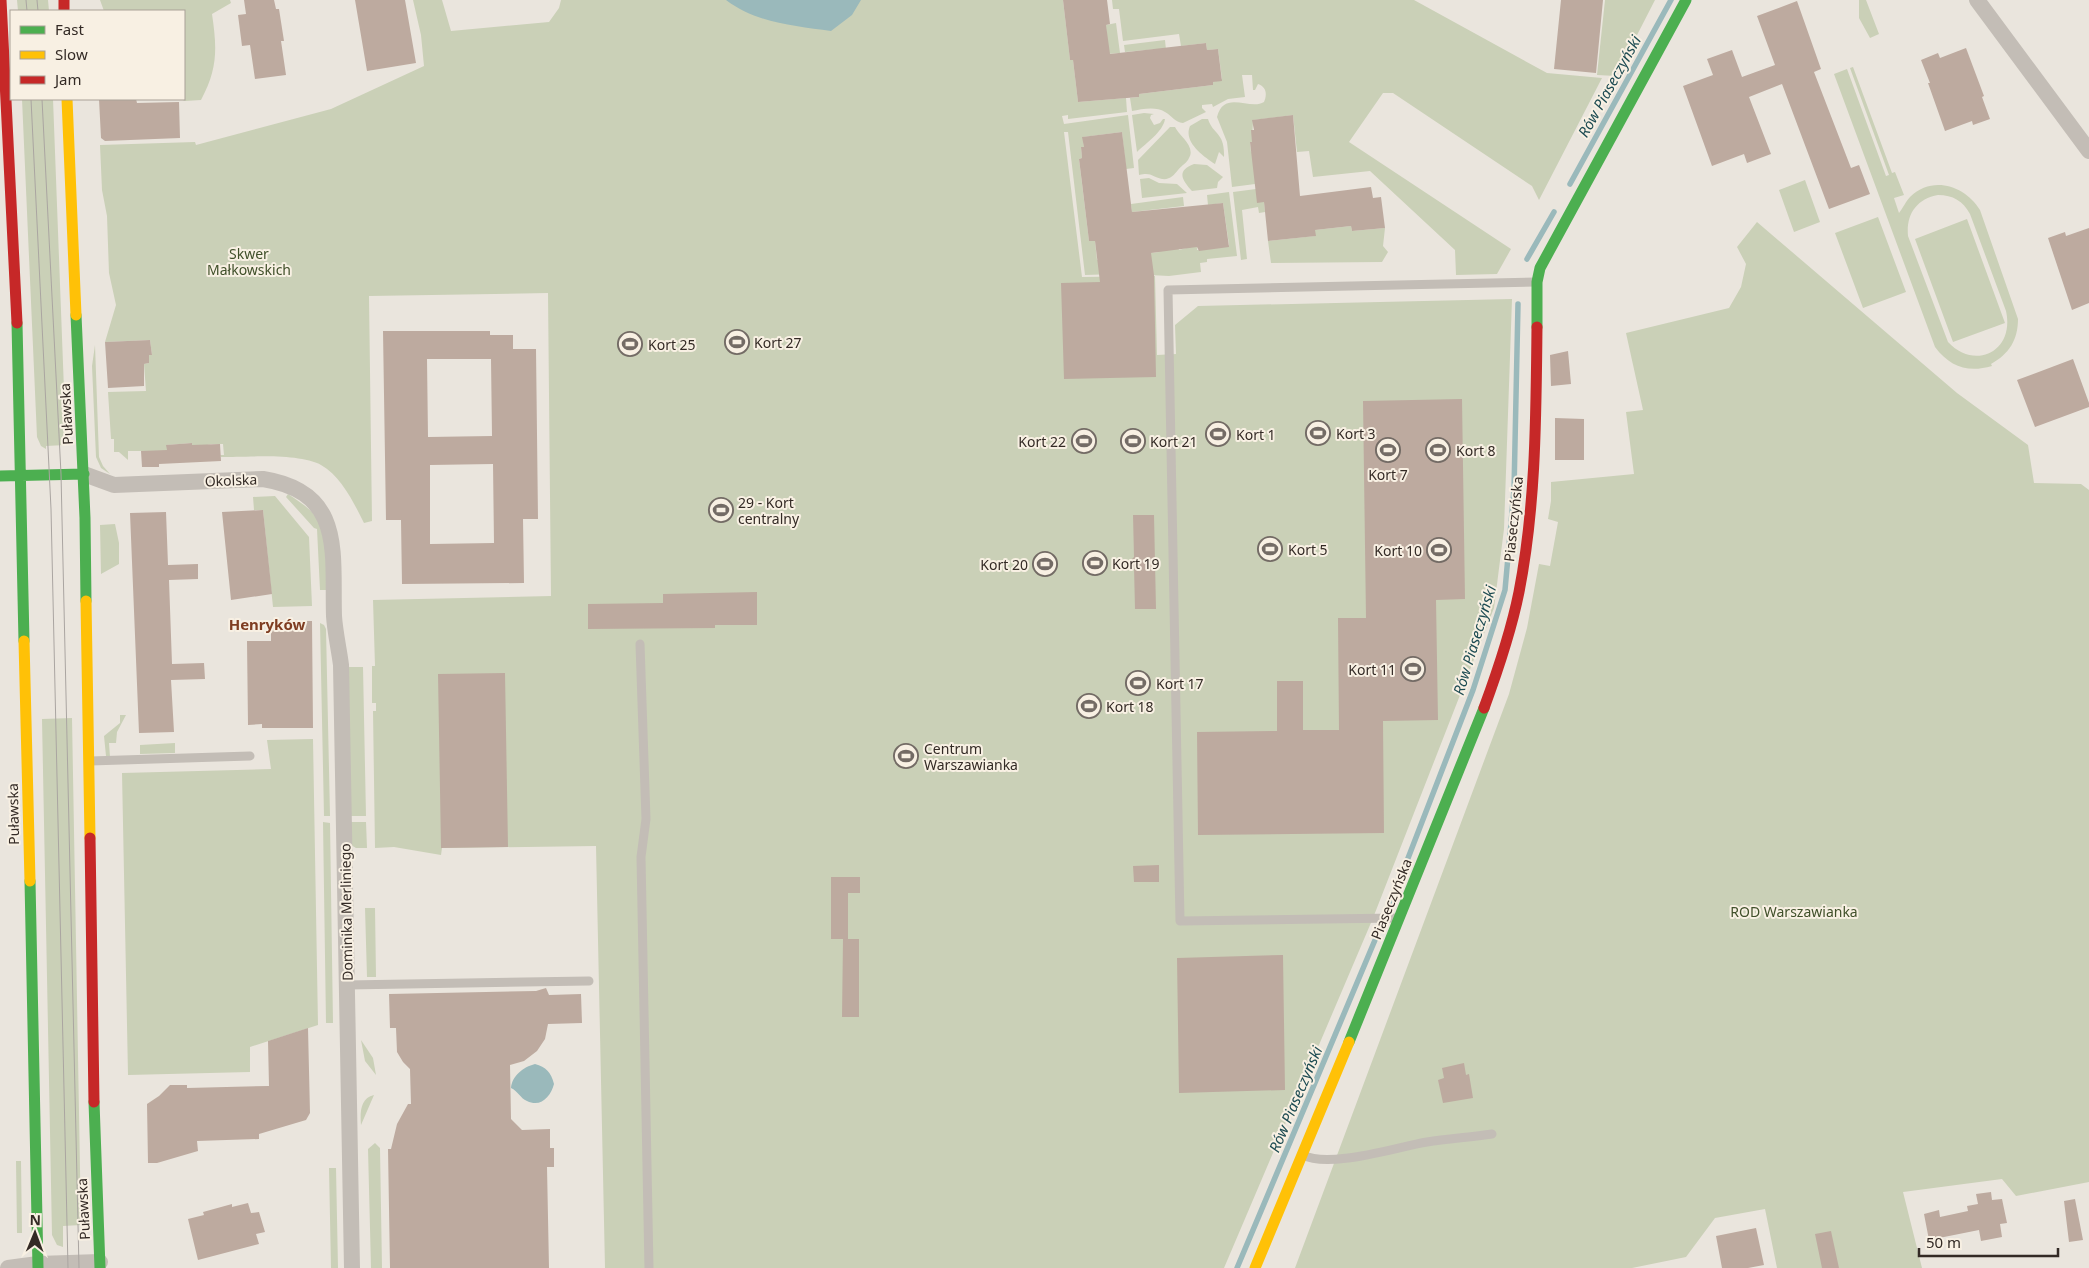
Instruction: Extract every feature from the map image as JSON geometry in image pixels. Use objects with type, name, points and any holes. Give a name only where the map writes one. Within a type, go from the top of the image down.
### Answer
[{"type":"main road","name":"Puławska","points":[[2,0],[13,203],[21,474],[38,1266]]},
{"type":"main road","name":"Piaseczyńska","points":[[1255,1268],[1400,918],[1510,632],[1519,593],[1530,521],[1534,457],[1537,282],[1540,268],[1686,0]]},
{"type":"main road","name":"Puławska","points":[[67,100],[84,474],[94,1113],[100,1265]]},
{"type":"main road","points":[[0,476],[84,474]]},
{"type":"street","points":[[1977,0],[2089,151]]},
{"type":"street","points":[[0,184],[13,203]]},
{"type":"street","name":"Okolska","points":[[84,474],[114,484],[263,479],[277,481],[302,492],[320,510],[326,518],[330,529],[334,557]]},
{"type":"street","name":"Dominika Merliniego","points":[[334,557],[334,618],[341,665],[352,1268]]},
{"type":"street","points":[[8,1268],[100,1265]]},
{"type":"lane","points":[[1400,918],[1180,921],[1168,290],[1537,282]]},
{"type":"lane","points":[[640,644],[646,819],[640,857],[649,1268]]},
{"type":"lane","points":[[89,761],[250,756]]},
{"type":"lane","points":[[347,985],[590,981]]},
{"type":"lane","points":[[1302,1155],[1309,1158],[1336,1160],[1426,1142],[1492,1134]]},
{"type":"green space","points":[[17,0],[48,0],[49,10],[18,10]]},
{"type":"green space","points":[[100,0],[230,0],[231,3],[212,14],[215,58],[211,78],[201,100],[185,101],[182,100],[185,100],[185,10],[104,10]]},
{"type":"green space","name":"Centrum Warszawianka","points":[[413,0],[442,0],[451,31],[549,22],[559,8],[561,0],[1063,0],[1070,60],[1073,60],[1078,102],[1126,98],[1127,112],[1068,119],[1068,115],[1062,116],[1064,124],[1128,115],[1134,168],[1126,169],[1122,132],[1083,137],[1084,147],[1081,147],[1082,158],[1079,159],[1089,241],[1095,241],[1097,260],[1159,252],[1159,249],[1178,247],[1179,250],[1197,245],[1197,250],[1229,245],[1223,203],[1208,205],[1207,195],[1229,192],[1237,256],[1207,259],[1207,262],[1200,263],[1201,272],[1169,276],[1150,275],[1149,273],[1085,275],[1068,132],[1064,132],[1082,277],[1155,276],[1157,355],[1176,354],[1175,325],[1198,306],[1512,299],[1504,529],[1494,608],[1373,918],[1224,1268],[605,1268],[596,846],[442,848],[441,855],[394,847],[375,848],[373,711],[376,711],[376,703],[372,703],[372,666],[375,666],[373,600],[551,596],[548,293],[369,296],[372,521],[364,523],[341,483],[328,470],[311,461],[272,456],[221,457],[220,455],[224,455],[223,444],[211,444],[192,449],[192,443],[167,445],[167,451],[128,451],[128,460],[119,452],[114,452],[114,439],[111,439],[108,392],[146,391],[144,364],[149,363],[149,355],[152,355],[150,340],[105,342],[116,305],[109,273],[107,216],[102,190],[100,145],[195,142],[196,145],[331,109],[424,66],[421,35]]},
{"type":"green space","points":[[1112,0],[1414,0],[1547,73],[1602,78],[1539,200],[1532,186],[1393,93],[1383,93],[1349,142],[1511,249],[1497,274],[1456,275],[1455,250],[1370,171],[1313,177],[1309,151],[1297,152],[1293,115],[1253,120],[1252,142],[1250,142],[1251,152],[1257,152],[1255,184],[1232,187],[1227,142],[1217,117],[1220,109],[1225,104],[1231,102],[1258,104],[1264,102],[1266,97],[1265,89],[1258,84],[1255,90],[1253,90],[1252,75],[1242,75],[1245,97],[1228,99],[1213,107],[1212,104],[1202,105],[1206,112],[1183,123],[1157,109],[1149,108],[1132,111],[1130,98],[1139,97],[1139,94],[1213,85],[1213,82],[1222,79],[1218,49],[1207,50],[1206,43],[1181,46],[1179,34],[1123,41],[1119,9],[1113,9]]},
{"type":"green space","points":[[1605,0],[1655,0],[1616,76],[1597,75]]},
{"type":"green space","points":[[1859,0],[1866,0],[1879,34],[1870,38],[1859,18]]},
{"type":"green space","points":[[1116,23],[1120,53],[1107,54],[1106,25]]},
{"type":"green space","points":[[1165,40],[1166,50],[1125,52],[1124,45]]},
{"type":"green space","points":[[1853,67],[1892,173],[1895,172],[1904,195],[1894,198],[1899,213],[1909,199],[1919,190],[1938,185],[1948,186],[1966,195],[1980,210],[2018,319],[2018,327],[2011,346],[2003,356],[1991,364],[1992,366],[1975,369],[1960,367],[1953,364],[1935,347],[1834,74],[1847,69],[1886,176],[1889,175],[1850,68]],"holes":[[[1943,195],[1957,200],[1970,214],[2006,311],[2007,325],[2005,337],[1999,346],[1981,355],[1970,355],[1959,351],[1948,342],[1908,236],[1909,221],[1918,204],[1930,197]]]},
{"type":"green space","points":[[22,100],[53,100],[66,443],[65,445],[46,446],[46,449],[41,446],[37,437]]},
{"type":"green space","points":[[1154,114],[1150,118],[1154,125],[1165,119],[1158,133],[1137,152],[1132,115]]},
{"type":"green space","points":[[1202,119],[1208,119],[1223,143],[1224,157],[1219,152],[1215,164],[1195,148],[1189,138],[1190,126]]},
{"type":"green space","points":[[1170,127],[1175,127],[1189,145],[1191,154],[1188,160],[1167,179],[1149,174],[1139,175],[1138,160]]},
{"type":"green space","points":[[1194,164],[1207,165],[1223,177],[1218,182],[1217,188],[1192,191],[1182,176],[1184,170]]},
{"type":"green space","points":[[1149,178],[1159,183],[1177,184],[1187,193],[1142,198],[1140,179]]},
{"type":"green space","points":[[1805,180],[1820,222],[1794,232],[1779,190]]},
{"type":"green space","points":[[1256,189],[1264,202],[1265,212],[1259,213],[1258,207],[1242,210],[1247,259],[1241,260],[1233,192]]},
{"type":"green space","points":[[1183,197],[1184,206],[1132,212],[1131,204]]},
{"type":"green space","points":[[1878,217],[1906,292],[1863,308],[1835,233]]},
{"type":"green space","points":[[1967,219],[2005,323],[1953,342],[1915,239]]},
{"type":"green space","name":"ROD Warszawianka","points":[[1757,222],[1957,393],[2028,445],[2034,483],[2081,484],[2089,490],[2089,1182],[2016,1196],[2002,1179],[1903,1192],[1922,1268],[1777,1268],[1765,1209],[1715,1218],[1686,1257],[1632,1268],[1295,1268],[1509,694],[1527,628],[1539,564],[1550,566],[1558,522],[1548,519],[1551,501],[1551,482],[1634,474],[1626,412],[1643,410],[1626,333],[1729,308],[1741,287],[1746,264],[1737,247]]},
{"type":"green space","points":[[1351,226],[1352,231],[1385,228],[1383,246],[1388,252],[1382,262],[1271,263],[1268,241],[1315,236],[1315,230]]},
{"type":"green space","points":[[95,345],[99,457],[103,466],[110,474],[101,468],[96,457],[92,366]]},
{"type":"green space","points":[[288,494],[309,509],[318,520],[325,546],[326,590],[320,590],[317,529],[286,497]]},
{"type":"green space","points":[[275,496],[309,537],[312,606],[273,607],[263,510],[254,510],[253,497]]},
{"type":"green space","points":[[115,524],[119,543],[119,564],[101,574],[100,525]]},
{"type":"green space","points":[[320,623],[326,629],[330,816],[324,816]]},
{"type":"green space","points":[[348,667],[363,667],[366,816],[351,816]]},
{"type":"green space","points":[[120,715],[126,715],[117,732],[116,743],[109,743],[110,757],[106,756],[104,736],[120,723]]},
{"type":"green space","points":[[72,718],[81,1225],[63,1226],[63,1247],[57,1245],[52,1235],[42,719]]},
{"type":"green space","points":[[313,739],[318,1025],[250,1047],[250,1072],[128,1075],[122,773],[271,769],[267,740]]},
{"type":"green space","points":[[175,743],[175,753],[140,754],[140,745]]},
{"type":"green space","points":[[323,822],[330,823],[333,1023],[326,1023]]},
{"type":"green space","points":[[349,822],[366,822],[367,848],[356,848],[351,845]]},
{"type":"green space","points":[[365,908],[375,908],[376,977],[367,977]]},
{"type":"green space","points":[[361,1040],[373,1058],[376,1075],[365,1061]]},
{"type":"green space","points":[[374,1095],[361,1125],[363,1103]]},
{"type":"green space","points":[[375,1143],[380,1148],[382,1268],[371,1268],[368,1149]]},
{"type":"green space","points":[[16,1161],[21,1161],[22,1233],[17,1233]]},
{"type":"green space","points":[[329,1168],[336,1168],[338,1268],[331,1268]]},
{"type":"water","points":[[726,0],[861,0],[852,15],[831,31],[763,19],[738,8]]},
{"type":"water","points":[[535,1064],[548,1071],[554,1084],[545,1100],[532,1103],[525,1100],[511,1088],[513,1080],[519,1073],[526,1067]]},
{"type":"building","points":[[244,0],[274,0],[276,9],[279,9],[284,41],[281,41],[286,75],[255,79],[250,45],[242,46],[238,15],[246,14]]},
{"type":"building","points":[[355,0],[405,0],[416,63],[367,71]]},
{"type":"building","points":[[1063,0],[1107,0],[1110,24],[1106,25],[1110,54],[1206,43],[1207,50],[1218,49],[1222,81],[1213,82],[1213,85],[1139,94],[1139,97],[1078,102],[1073,60],[1070,60]]},
{"type":"building","points":[[1561,0],[1603,0],[1596,73],[1554,69]]},
{"type":"building","points":[[1797,1],[1821,69],[1814,72],[1851,168],[1859,165],[1870,194],[1829,209],[1782,84],[1749,97],[1771,154],[1747,163],[1744,154],[1712,166],[1683,86],[1713,75],[1707,59],[1732,50],[1742,77],[1775,65],[1757,16]]},
{"type":"building","points":[[1966,48],[1984,96],[1982,97],[1990,119],[1973,125],[1972,121],[1945,131],[1921,60],[1938,53],[1940,58]]},
{"type":"building","points":[[99,100],[136,100],[137,103],[179,102],[180,138],[105,141],[101,138]]},
{"type":"building","points":[[1293,115],[1300,196],[1371,187],[1373,198],[1381,197],[1385,228],[1352,231],[1351,226],[1315,230],[1316,236],[1268,241],[1264,202],[1257,203],[1250,142],[1252,142],[1251,130],[1254,130],[1252,120]]},
{"type":"building","points":[[1122,132],[1132,212],[1223,203],[1229,247],[1199,251],[1197,247],[1151,253],[1154,275],[1156,377],[1064,379],[1061,283],[1100,282],[1095,241],[1089,241],[1079,159],[1082,158],[1081,147],[1084,147],[1082,137]]},
{"type":"building","points":[[2089,228],[2089,303],[2072,310],[2048,238],[2065,232],[2066,236]]},
{"type":"building","points":[[383,331],[490,331],[490,335],[513,335],[513,349],[536,349],[538,519],[523,519],[524,583],[402,584],[401,520],[386,520]],"holes":[[[427,359],[491,359],[492,436],[428,437]],[[493,464],[494,543],[430,544],[430,465]]]},
{"type":"building","points":[[150,340],[152,355],[149,355],[149,363],[144,364],[144,386],[108,388],[105,342]]},
{"type":"building","points":[[1568,351],[1571,384],[1551,386],[1550,355]]},
{"type":"building","points":[[2073,359],[2089,407],[2035,427],[2017,380]]},
{"type":"building","points":[[1462,399],[1465,599],[1436,600],[1438,720],[1383,721],[1384,833],[1198,835],[1197,732],[1277,731],[1277,681],[1303,681],[1303,730],[1339,730],[1338,618],[1366,618],[1363,401]]},
{"type":"building","points":[[1555,418],[1584,419],[1584,460],[1555,460]]},
{"type":"building","points":[[192,443],[192,445],[220,444],[221,461],[159,464],[159,467],[142,467],[141,451],[167,450],[166,445]]},
{"type":"building","points":[[263,510],[272,594],[231,600],[222,512]]},
{"type":"building","points":[[166,512],[168,565],[198,564],[198,579],[169,580],[172,664],[204,663],[205,679],[171,680],[174,732],[139,733],[130,513]]},
{"type":"building","points":[[1133,515],[1154,515],[1156,609],[1135,609],[1134,567],[1129,562],[1134,557]]},
{"type":"building","points":[[757,592],[757,625],[715,625],[715,628],[588,629],[588,604],[663,603],[663,594]]},
{"type":"building","points":[[271,621],[312,621],[313,728],[262,728],[262,724],[248,725],[247,641],[271,641]]},
{"type":"building","points":[[505,673],[508,847],[441,848],[438,674]]},
{"type":"building","points":[[1159,865],[1159,882],[1134,882],[1133,866]]},
{"type":"building","points":[[831,877],[860,877],[860,893],[848,893],[848,939],[859,939],[859,1017],[842,1017],[843,939],[831,939]]},
{"type":"building","points":[[1283,955],[1285,1090],[1179,1093],[1177,958]]},
{"type":"building","points":[[546,988],[549,995],[581,994],[582,1023],[548,1024],[545,1039],[537,1051],[524,1061],[510,1065],[511,1119],[522,1130],[550,1129],[550,1148],[554,1148],[554,1167],[547,1167],[549,1268],[390,1268],[388,1149],[391,1149],[397,1124],[408,1104],[411,1104],[410,1069],[397,1052],[396,1028],[390,1028],[389,994],[536,991]]},
{"type":"building","points":[[308,1028],[310,1113],[306,1120],[259,1134],[259,1139],[197,1141],[198,1151],[157,1163],[148,1163],[147,1104],[170,1085],[187,1085],[187,1088],[269,1086],[268,1041]]},
{"type":"building","points":[[1464,1063],[1466,1075],[1469,1074],[1473,1098],[1443,1103],[1438,1080],[1444,1078],[1442,1068]]},
{"type":"building","points":[[1991,1192],[1992,1200],[2002,1199],[2007,1223],[2000,1224],[2002,1237],[1981,1241],[1979,1230],[1929,1240],[1924,1214],[1939,1210],[1940,1217],[1968,1211],[1967,1206],[1978,1204],[1976,1194]]},
{"type":"building","points":[[2075,1199],[2083,1240],[2069,1242],[2064,1201]]},
{"type":"building","points":[[248,1203],[251,1213],[259,1212],[265,1232],[256,1234],[259,1244],[198,1260],[188,1219],[204,1215],[203,1212],[232,1204],[232,1207]]},
{"type":"building","points":[[1756,1228],[1764,1265],[1748,1268],[1722,1268],[1716,1236]]},
{"type":"building","points":[[1831,1231],[1839,1268],[1822,1268],[1815,1234]]},
{"type":"waterway","name":"Rów Piaseczyński","points":[[1570,184],[1671,0]]},
{"type":"waterway","name":"Rów Piaseczyński","points":[[1527,259],[1554,212]]},
{"type":"waterway","name":"Rów Piaseczyński","points":[[1388,910],[1473,690],[1505,590],[1514,490],[1518,304]]},
{"type":"waterway","name":"Rów Piaseczyński","points":[[1237,1268],[1375,940]]},
{"type":"tram line","points":[[26,0],[27,10]]},
{"type":"tram line","points":[[37,0],[38,10]]},
{"type":"tram line","points":[[31,100],[51,509],[68,1268]]},
{"type":"tram line","points":[[42,100],[61,474],[79,1268]]},
{"type":"traffic: fast","points":[[1537,327],[1537,282],[1540,268],[1686,0]]},
{"type":"traffic: fast","points":[[76,315],[85,518],[86,601]]},
{"type":"traffic: fast","points":[[17,323],[24,641]]},
{"type":"traffic: fast","points":[[0,476],[84,474]]},
{"type":"traffic: fast","points":[[1349,1042],[1484,708]]},
{"type":"traffic: fast","points":[[30,881],[38,1268]]},
{"type":"traffic: fast","points":[[94,1102],[100,1268]]},
{"type":"traffic: slow","points":[[67,100],[76,315]]},
{"type":"traffic: slow","points":[[86,601],[90,838]]},
{"type":"traffic: slow","points":[[24,641],[30,881]]},
{"type":"traffic: slow","points":[[1255,1268],[1349,1042]]},
{"type":"traffic: jam","points":[[1,0],[17,323]]},
{"type":"traffic: jam","points":[[64,0],[64,10]]},
{"type":"traffic: jam","points":[[1484,708],[1512,622],[1525,559],[1534,460],[1537,327]]},
{"type":"traffic: jam","points":[[90,838],[94,1102]]},
{"type":"place","name":"Kort 27","points":[[737,342]]},
{"type":"place","name":"Kort 25","points":[[630,344]]},
{"type":"place","name":"Kort 3","points":[[1318,433]]},
{"type":"place","name":"Kort 1","points":[[1218,434]]},
{"type":"place","name":"Kort 22","points":[[1084,441]]},
{"type":"place","name":"Kort 21","points":[[1133,441]]},
{"type":"place","name":"Kort 7","points":[[1388,450]]},
{"type":"place","name":"Kort 8","points":[[1438,450]]},
{"type":"place","name":"29 - Kort centralny","points":[[721,510]]},
{"type":"place","name":"Kort 5","points":[[1270,549]]},
{"type":"place","name":"Kort 10","points":[[1439,550]]},
{"type":"place","name":"Kort 19","points":[[1095,563]]},
{"type":"place","name":"Kort 20","points":[[1045,564]]},
{"type":"place","name":"Kort 11","points":[[1413,669]]},
{"type":"place","name":"Kort 17","points":[[1138,683]]},
{"type":"place","name":"Kort 18","points":[[1089,706]]},
{"type":"place","name":"Centrum Warszawianka","points":[[906,756]]},
{"type":"district","name":"Henryków","points":[[267,624]]},
{"type":"park label","name":"Skwer Małkowskich","points":[[249,262]]}]
